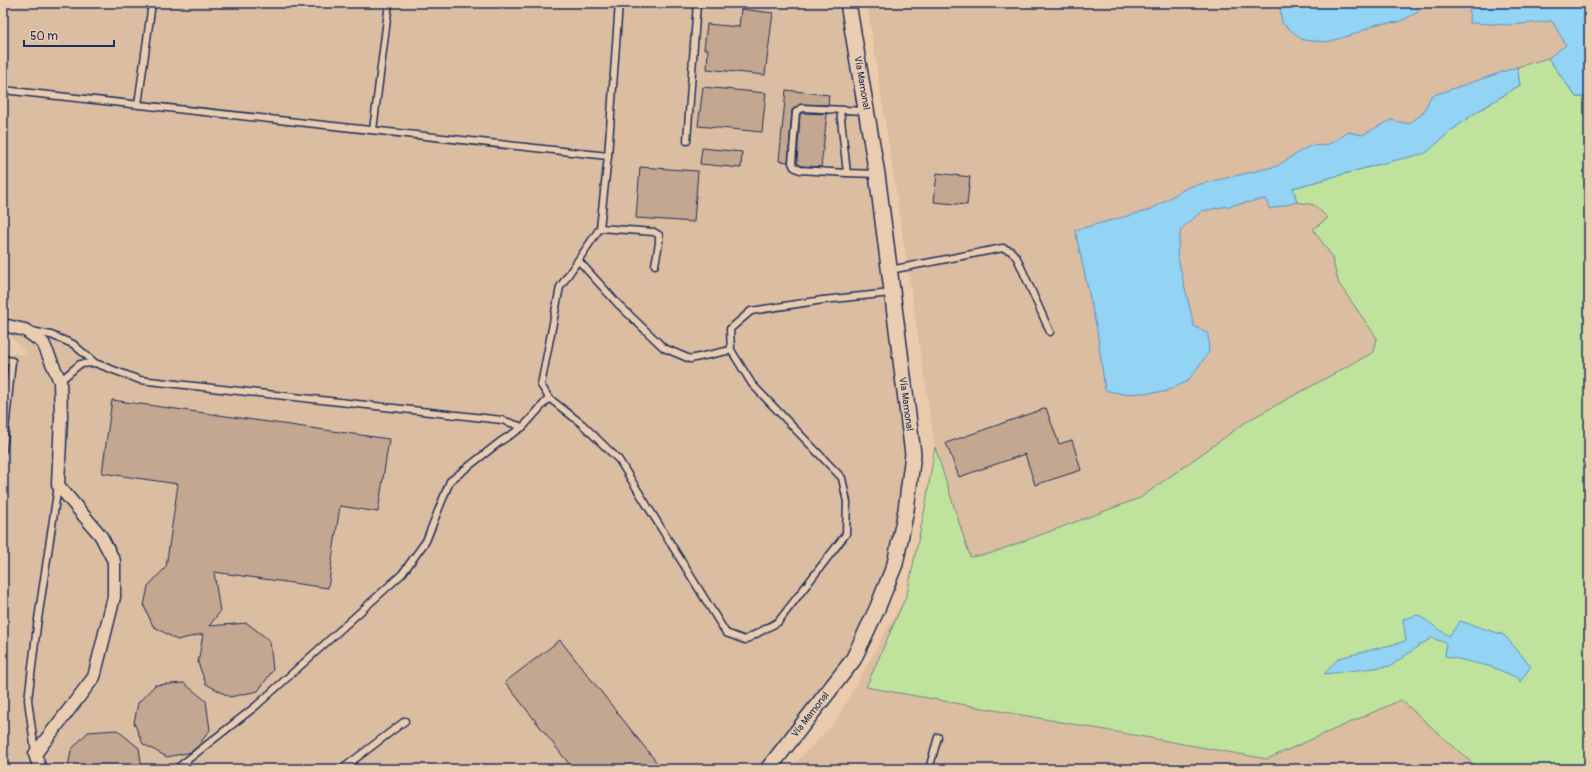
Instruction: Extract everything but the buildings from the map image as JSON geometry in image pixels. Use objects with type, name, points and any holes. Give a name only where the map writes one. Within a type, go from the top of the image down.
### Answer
[{"type":"street","name":"Vía Mamonal","points":[[770,768],[853,660],[877,609],[895,564],[906,510],[913,454],[891,293],[877,174],[848,3]]},
{"type":"street","points":[[3,325],[24,330],[43,343],[60,382],[61,417],[58,485],[101,536],[114,562],[114,597],[94,677],[35,754],[40,769]]},
{"type":"lane","points":[[138,105],[152,3]]},
{"type":"lane","points":[[373,130],[389,3]]},
{"type":"lane","points":[[619,3],[608,156],[600,228],[560,287],[541,385],[549,398],[582,424],[619,460],[726,633],[745,640],[778,622],[846,534],[847,502],[842,478],[752,384],[731,350],[730,329],[751,310],[823,300],[891,293]]},
{"type":"lane","points":[[687,141],[697,3]]},
{"type":"lane","points":[[3,90],[608,156]]},
{"type":"lane","points":[[866,111],[801,108],[798,110],[796,112],[792,164],[800,170],[877,174]]},
{"type":"lane","points":[[840,110],[847,173]]},
{"type":"lane","points":[[600,228],[654,232],[659,235],[655,264]]},
{"type":"lane","points":[[889,270],[1003,248],[1011,251],[1017,258],[1050,332]]},
{"type":"lane","points":[[578,260],[618,304],[664,348],[690,359],[731,350]]},
{"type":"lane","points":[[24,330],[51,335],[73,344],[95,363],[140,380],[502,420],[522,426]]},
{"type":"lane","points":[[3,360],[12,361],[3,450]]},
{"type":"lane","points":[[60,382],[80,364],[95,363]]},
{"type":"lane","points":[[176,769],[256,706],[402,574],[426,541],[450,481],[522,426],[549,398]]},
{"type":"lane","points":[[35,754],[28,700],[36,626],[58,485]]},
{"type":"lane","points":[[342,769],[405,721]]},
{"type":"lane","points":[[929,769],[938,737]]},
{"type":"shaded area","points":[[3,3],[848,3],[913,454],[895,564],[853,660],[768,769],[3,769],[3,352],[28,355],[12,338],[10,305],[3,304]]},
{"type":"shaded area","points":[[867,3],[1279,3],[1282,23],[1303,40],[1327,42],[1355,34],[1377,24],[1399,22],[1418,12],[1427,3],[1470,3],[1470,23],[1512,25],[1552,20],[1566,45],[1548,58],[1576,97],[1589,97],[1589,769],[789,769],[835,722],[907,594],[925,508],[935,447]]},
{"type":"green space","points":[[1548,58],[1576,97],[1589,97],[1589,769],[1479,769],[1401,700],[1267,759],[866,687],[907,594],[925,508],[935,447],[970,557],[989,554],[1140,498],[1249,420],[1374,352],[1377,338],[1339,284],[1331,255],[1313,229],[1328,218],[1314,205],[1297,202],[1293,188],[1380,164],[1452,130],[1475,113],[1520,85],[1517,67]]},
{"type":"water","points":[[1279,3],[1427,3],[1418,12],[1399,22],[1377,24],[1355,34],[1327,42],[1303,40],[1282,23]]},
{"type":"water","points":[[1470,3],[1589,3],[1589,97],[1576,97],[1548,58],[1566,45],[1552,21],[1512,25],[1469,23]]},
{"type":"water","points":[[1517,67],[1520,85],[1475,113],[1452,130],[1426,153],[1293,188],[1297,202],[1270,209],[1265,199],[1202,211],[1181,229],[1177,254],[1194,326],[1208,334],[1209,352],[1188,381],[1164,392],[1122,394],[1105,390],[1097,330],[1075,230],[1150,210],[1188,187],[1277,166],[1309,146],[1327,145],[1349,132],[1362,135],[1391,120],[1409,124],[1423,113],[1431,96]]},
{"type":"water","points":[[1418,615],[1449,636],[1460,621],[1504,635],[1531,666],[1520,682],[1518,678],[1492,667],[1445,656],[1446,643],[1432,638],[1391,666],[1324,674],[1339,658],[1406,641],[1403,619]]}]
